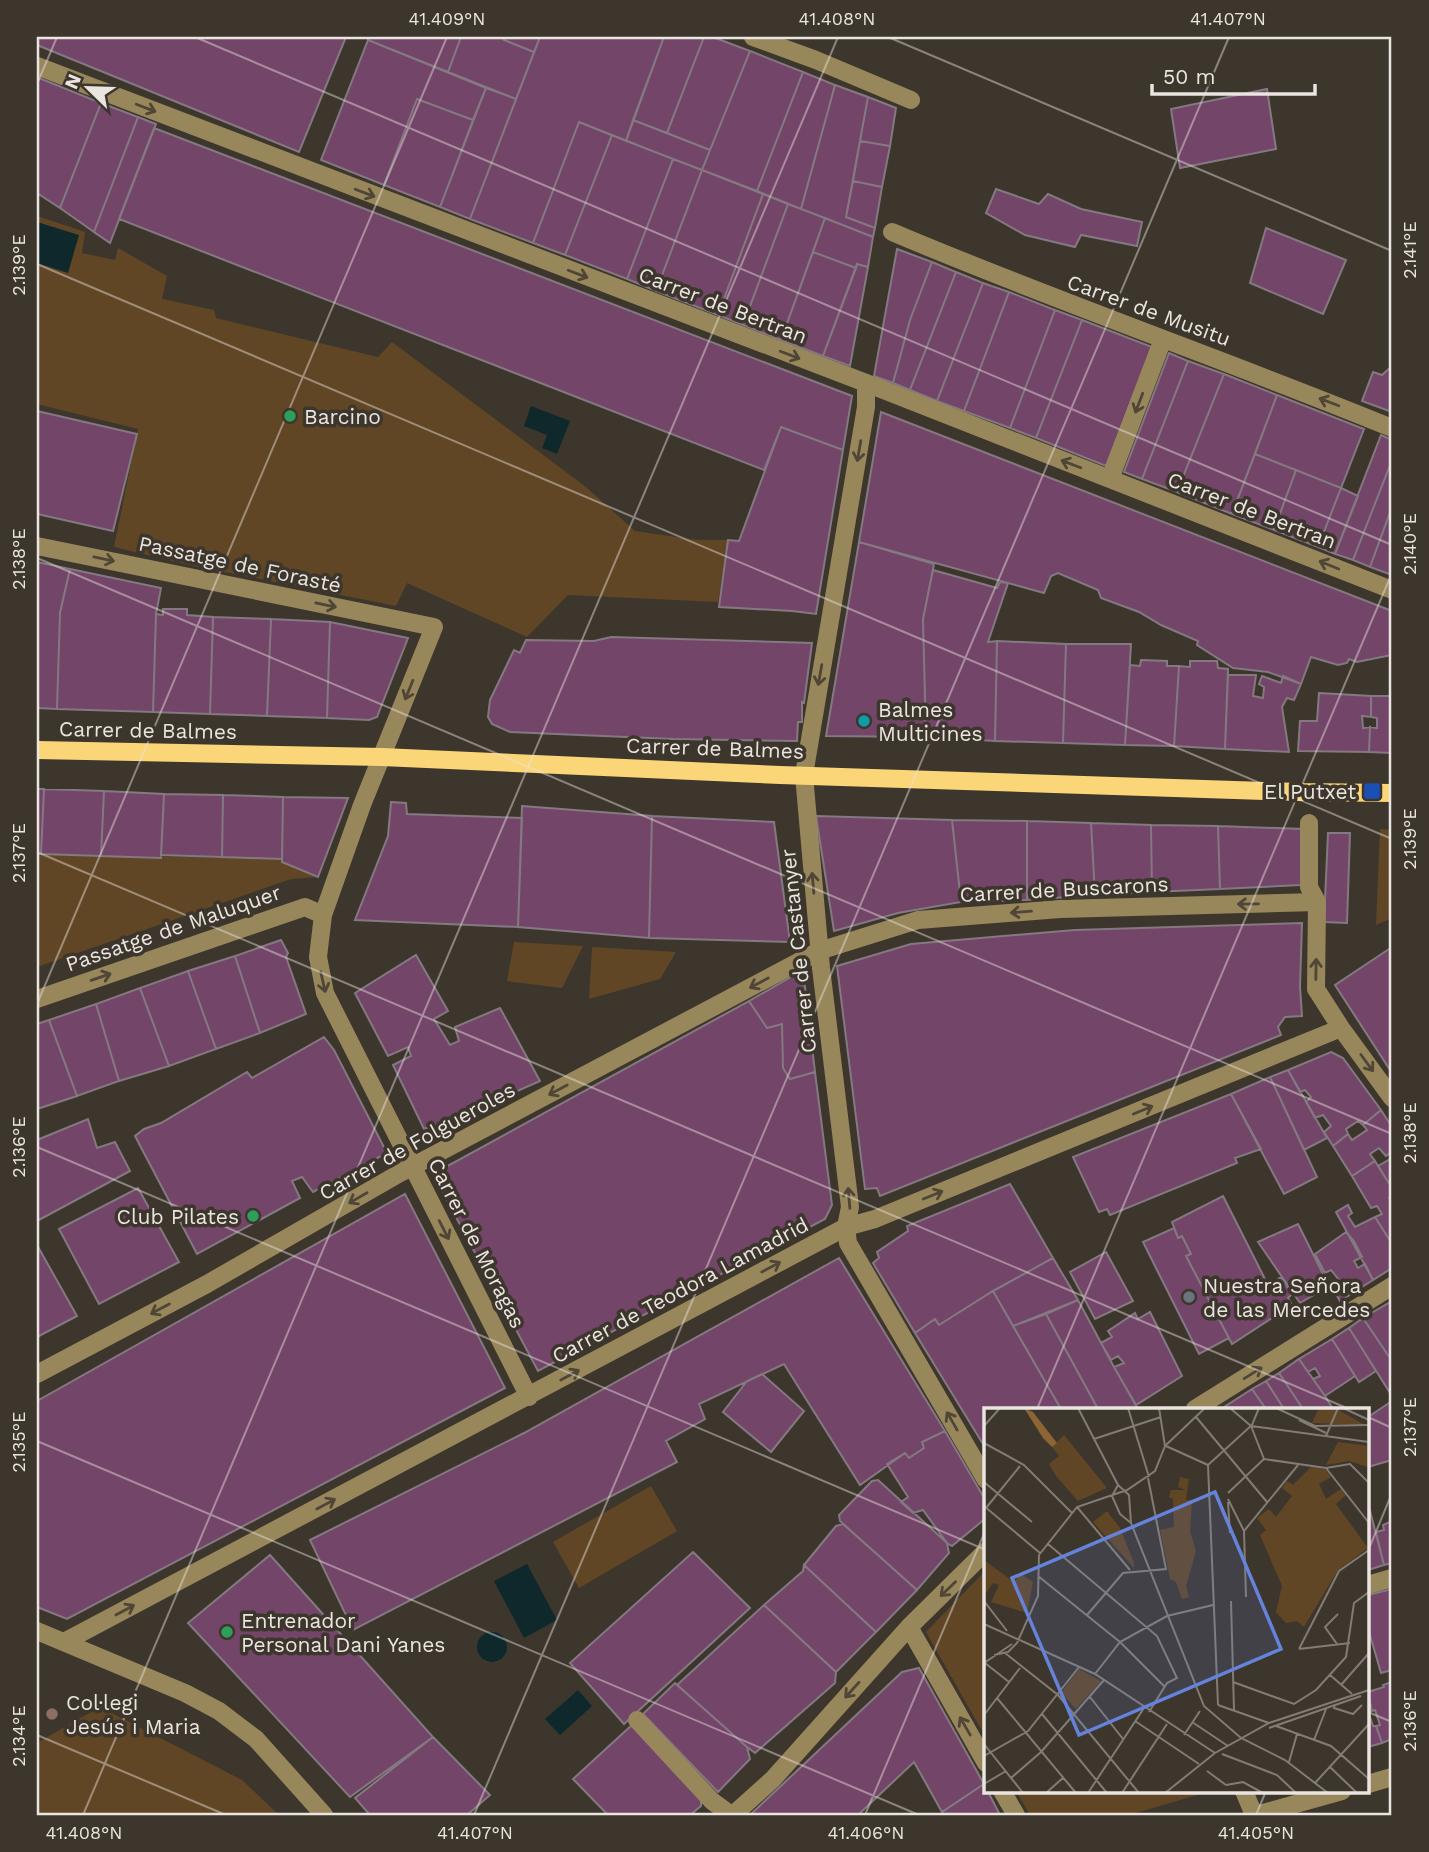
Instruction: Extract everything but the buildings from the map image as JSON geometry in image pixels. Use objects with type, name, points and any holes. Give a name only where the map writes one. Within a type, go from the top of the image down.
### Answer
[{"type":"main road","name":"Carrer de Balmes","points":[[37,750],[382,757],[804,775],[1392,793]]},
{"type":"street","points":[[753,37],[911,100]]},
{"type":"street","name":"Carrer de Bertran","points":[[37,66],[866,383],[1392,590]]},
{"type":"street","name":"Carrer de Musitu","points":[[892,232],[996,276],[1392,428]]},
{"type":"street","points":[[1110,479],[1163,339]]},
{"type":"street","name":"Carrer de Castanyer","points":[[866,383],[866,407],[804,775],[819,951],[850,1208],[846,1227],[848,1243],[984,1477]]},
{"type":"street","name":"Passatge de Forasté","points":[[37,546],[434,627]]},
{"type":"street","name":"Carrer de Moragas","points":[[434,627],[323,915],[318,957],[325,993],[529,1397]]},
{"type":"street","points":[[1309,823],[1309,887],[1317,902],[1316,989],[1392,1098]]},
{"type":"street","name":"Carrer de Buscarons","points":[[819,951],[919,920],[1060,909],[1317,902]]},
{"type":"street","name":"Passatge de Maluquer","points":[[37,999],[305,907],[323,915]]},
{"type":"street","name":"Carrer de Folgueroles","points":[[37,1374],[819,951]]},
{"type":"street","name":"Carrer de Teodora Lamadrid","points":[[64,1642],[846,1227],[875,1219],[1341,1028]]},
{"type":"street","points":[[1197,1408],[1392,1286]]},
{"type":"street","points":[[637,1720],[712,1801],[732,1815],[773,1779],[909,1627],[984,1553]]},
{"type":"street","points":[[1370,1584],[1392,1578]]},
{"type":"street","points":[[909,1627],[984,1759]]},
{"type":"street","points":[[37,1631],[185,1693],[219,1711],[256,1739],[324,1815]]},
{"type":"street","points":[[1370,1783],[1392,1777]]},
{"type":"street","points":[[1003,1792],[1016,1815]]},
{"type":"street","points":[[1244,1792],[1255,1815],[1338,1792]]},
{"type":"shaded area","name":"Barcino","points":[[37,216],[85,232],[82,253],[115,260],[118,248],[167,276],[162,299],[214,310],[216,318],[378,357],[392,342],[586,487],[635,531],[697,540],[728,540],[718,602],[568,595],[527,637],[407,583],[396,606],[189,565],[114,547],[138,429],[37,404]]},
{"type":"shaded area","points":[[1380,829],[1392,830],[1392,918],[1376,925]]},
{"type":"shaded area","points":[[37,854],[282,859],[282,862],[318,877],[291,879],[37,967]]},
{"type":"shaded area","points":[[514,942],[583,946],[562,988],[507,981]]},
{"type":"shaded area","points":[[592,947],[676,952],[660,979],[589,999]]},
{"type":"shaded area","points":[[651,1486],[677,1531],[579,1588],[553,1542]]},
{"type":"shaded area","points":[[984,1572],[984,1734],[926,1632]]},
{"type":"shaded area","points":[[100,1707],[242,1780],[279,1815],[37,1815],[37,1743]]},
{"type":"shaded area","points":[[1017,1792],[1208,1792],[1129,1815],[1030,1815]]},
{"type":"water","points":[[37,222],[79,235],[68,273],[37,263]]},
{"type":"water","points":[[531,406],[570,421],[557,454],[542,448],[547,435],[524,426]]},
{"type":"water","points":[[527,1564],[557,1620],[524,1638],[494,1581]]},
{"type":"water","points":[[492,1632],[502,1637],[507,1647],[502,1657],[492,1662],[482,1657],[477,1647],[482,1637]]},
{"type":"water","points":[[578,1690],[592,1706],[560,1735],[545,1719]]},
{"type":"place","name":"Barcino","points":[[290,416]]},
{"type":"place","name":"Balmes Multicines","points":[[864,721]]},
{"type":"place","name":"El Putxet","points":[[1372,791]]},
{"type":"place","name":"Club Pilates","points":[[253,1216]]},
{"type":"place","name":"Nuestra Señora de las Mercedes","points":[[1189,1297]]},
{"type":"place","name":"Entrenador Personal Dani Yanes","points":[[227,1632]]},
{"type":"place","name":"Col·legi Jesús i Maria","points":[[52,1714]]}]
